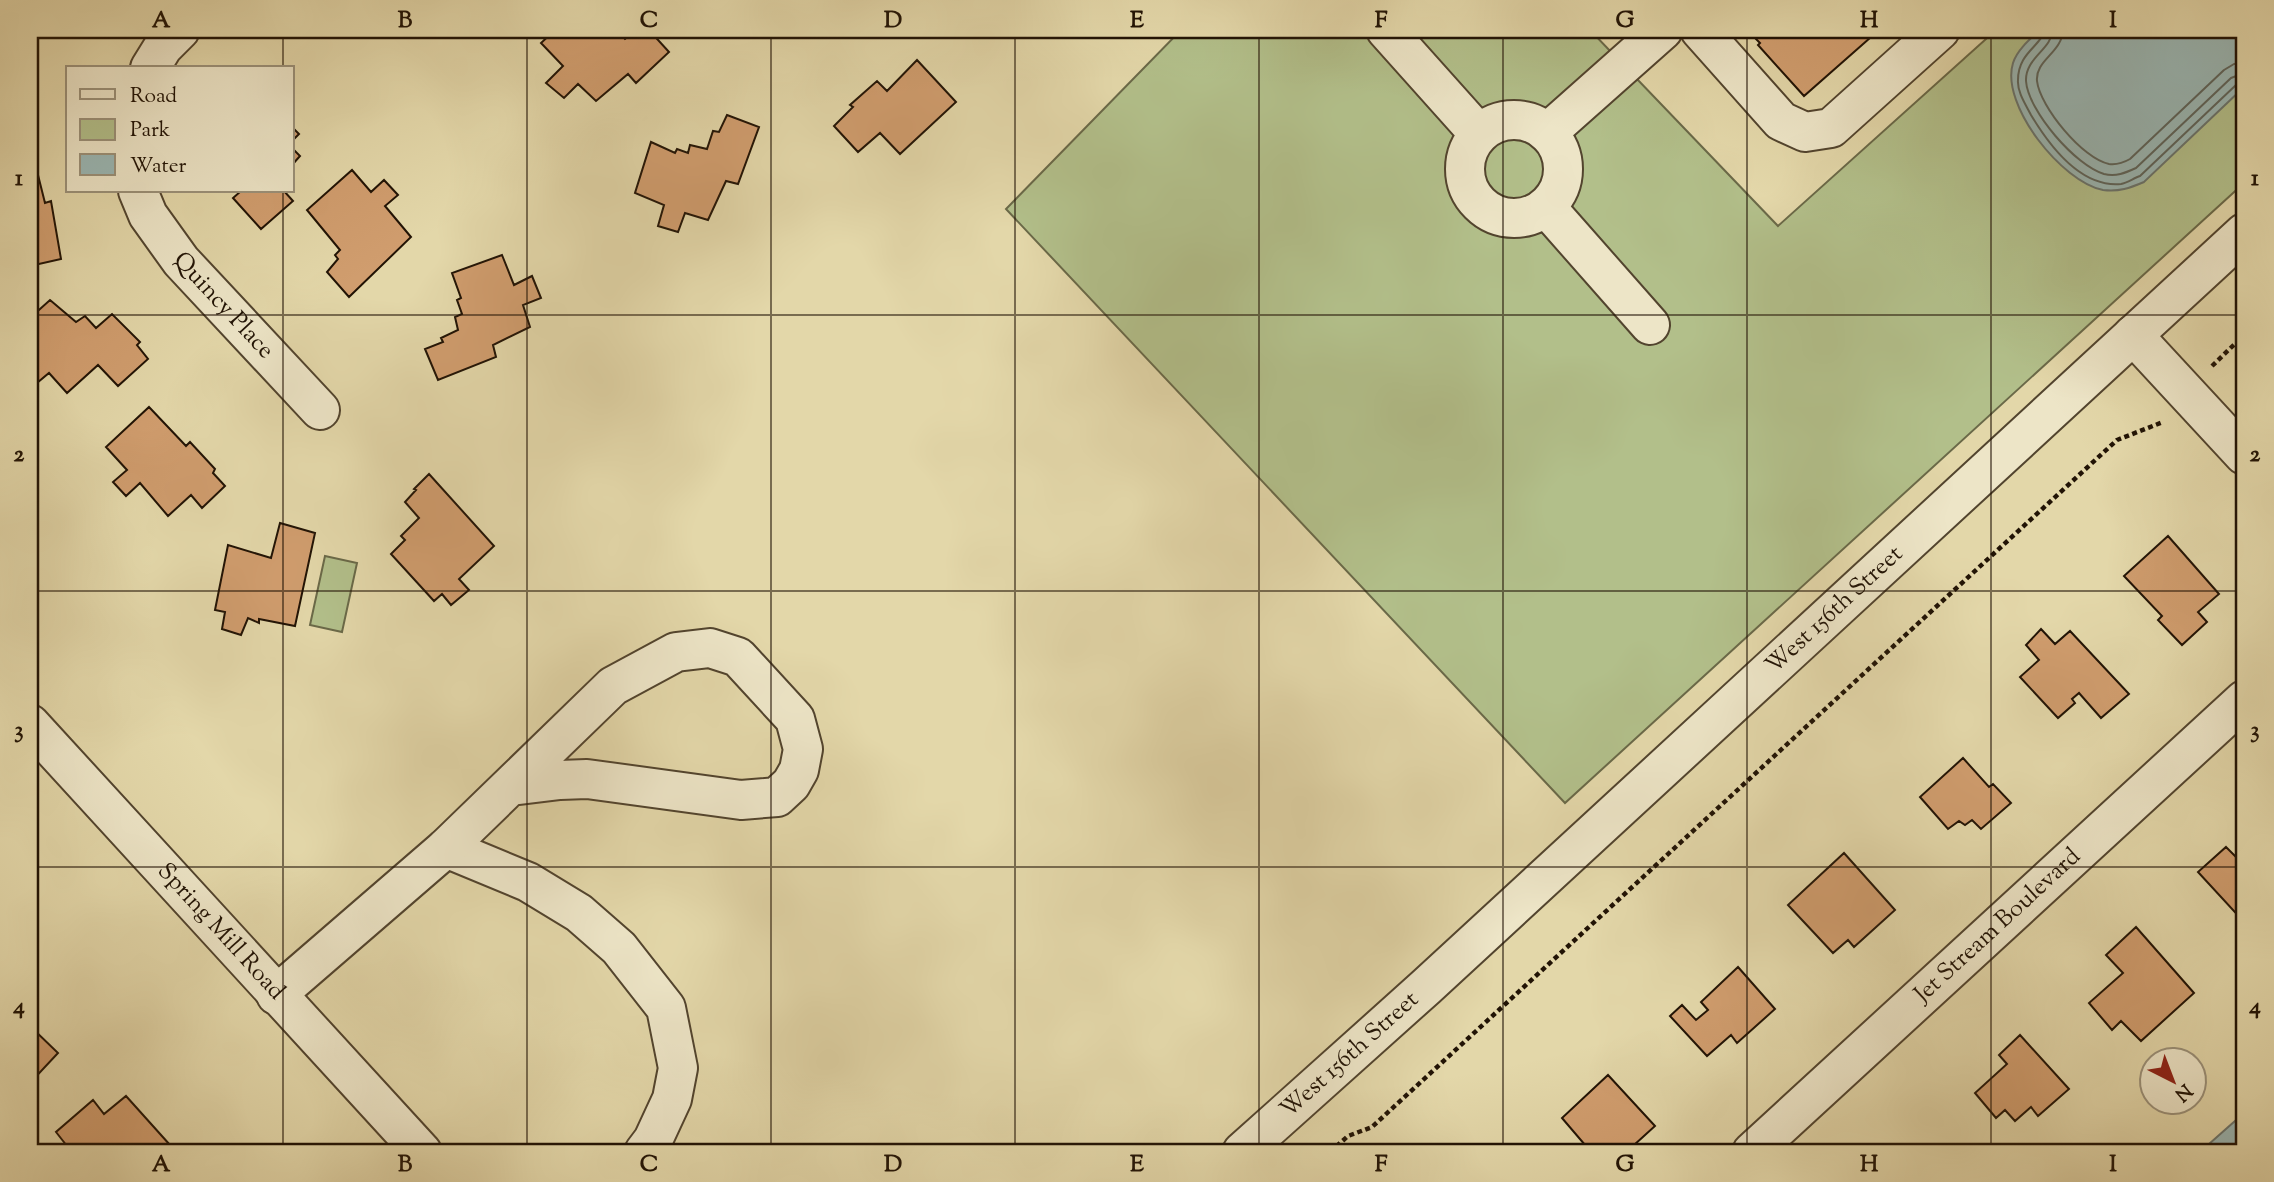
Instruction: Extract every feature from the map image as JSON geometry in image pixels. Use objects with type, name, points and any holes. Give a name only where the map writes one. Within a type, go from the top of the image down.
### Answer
[{"type":"street","points":[[151,66],[163,47],[180,30]]},
{"type":"street","points":[[1386,30],[1479,134]]},
{"type":"street","points":[[1547,133],[1662,30]]},
{"type":"street","points":[[1700,30],[1781,121],[1805,132],[1831,128],[1940,30]]},
{"type":"street","points":[[1521,120],[1547,133],[1557,146],[1562,170],[1557,194],[1546,207],[1532,216],[1507,218],[1484,209],[1472,196],[1466,181],[1465,164],[1469,148],[1479,134],[1505,121],[1521,120]]},
{"type":"street","name":"Quincy Place","points":[[138,192],[148,215],[181,261],[320,411]]},
{"type":"street","points":[[1546,207],[1650,324]]},
{"type":"street","name":"West 156th Street","points":[[1242,1152],[1426,987],[2244,233]]},
{"type":"street","points":[[2133,335],[2244,455]]},
{"type":"street","points":[[276,995],[446,848],[612,686],[676,652],[710,648],[738,657],[796,719],[803,749],[799,769],[791,784],[777,797],[741,800],[587,779],[511,786]]},
{"type":"street","name":"Jet Stream Boulevard","points":[[1752,1152],[2244,700]]},
{"type":"street","name":"Spring Mill Road","points":[[30,724],[416,1148]]},
{"type":"street","points":[[446,848],[528,882],[579,912],[619,948],[666,1008],[678,1068],[672,1099],[653,1140],[644,1152]]},
{"type":"street","name":"West 156th Street","points":[[1272,1152],[1426,987]]},
{"type":"path","points":[[1330,1152],[1348,1136],[1371,1127],[2117,440],[2164,422],[2186,392],[2244,335]]},
{"type":"green space","points":[[1181,30],[1590,30],[1778,226],[1996,30],[2244,30],[2244,183],[1565,803],[1006,209]]},
{"type":"green space","points":[[325,556],[357,563],[342,632],[310,625]]},
{"type":"water","points":[[2040,30],[2244,30],[2244,87],[2144,182],[2124,189],[2103,190],[2070,173],[2053,157],[2025,120],[2016,99],[2011,80],[2013,63],[2021,49]]},
{"type":"water","points":[[2244,1113],[2244,1152],[2200,1152]]},
{"type":"building","points":[[555,30],[604,30],[607,33],[616,30],[625,39],[636,30],[649,30],[669,52],[636,83],[628,74],[596,101],[578,84],[564,98],[546,83],[563,66],[541,43]]},
{"type":"building","points":[[1757,30],[1879,30],[1804,96],[1758,45],[1760,43],[1751,34]]},
{"type":"building","points":[[917,60],[956,102],[900,154],[880,133],[858,152],[834,126],[853,107],[850,105],[877,81],[887,91]]},
{"type":"building","points":[[727,115],[759,127],[738,184],[726,181],[708,220],[685,213],[678,232],[658,226],[664,205],[635,193],[651,142],[675,153],[677,149],[688,153],[690,145],[707,149],[713,131],[719,132]]},
{"type":"building","points":[[294,150],[300,156],[294,163]]},
{"type":"building","points":[[30,151],[45,203],[51,201],[61,259],[30,266]]},
{"type":"building","points":[[352,170],[371,192],[384,180],[398,195],[385,206],[411,237],[349,297],[327,272],[338,259],[335,255],[340,250],[307,210]]},
{"type":"building","points":[[240,192],[285,192],[293,201],[261,229],[233,198]]},
{"type":"building","points":[[502,255],[514,285],[532,276],[541,298],[523,305],[530,327],[493,345],[496,357],[438,380],[425,349],[443,342],[441,338],[458,330],[455,317],[462,314],[457,300],[461,298],[452,273]]},
{"type":"building","points":[[50,300],[76,322],[85,316],[96,328],[112,314],[140,342],[137,345],[148,359],[118,386],[98,365],[67,393],[49,373],[31,388],[30,361],[34,357],[30,353],[30,318]]},
{"type":"building","points":[[149,407],[186,446],[190,442],[215,469],[213,473],[225,486],[202,508],[191,495],[168,516],[140,483],[126,496],[113,482],[127,470],[106,447]]},
{"type":"building","points":[[429,474],[494,546],[459,579],[469,590],[451,605],[442,594],[434,601],[391,554],[405,540],[401,536],[419,518],[405,502]]},
{"type":"building","points":[[280,523],[315,533],[295,626],[259,619],[259,623],[248,618],[241,635],[222,629],[225,612],[215,610],[228,545],[271,558]]},
{"type":"building","points":[[2168,536],[2219,594],[2198,612],[2207,622],[2182,645],[2158,620],[2162,616],[2124,576]]},
{"type":"building","points":[[2041,629],[2055,644],[2070,631],[2129,694],[2101,718],[2079,693],[2072,699],[2075,703],[2058,718],[2020,677],[2039,660],[2026,645]]},
{"type":"building","points":[[1963,758],[1989,787],[1993,784],[2011,803],[1981,829],[1972,820],[1965,825],[1959,821],[1948,829],[1920,797]]},
{"type":"building","points":[[2226,847],[2244,865],[2244,922],[2198,872]]},
{"type":"building","points":[[1844,853],[1895,910],[1854,947],[1848,940],[1833,953],[1788,905]]},
{"type":"building","points":[[2136,927],[2194,993],[2141,1041],[2121,1021],[2112,1030],[2089,1003],[2123,973],[2106,955]]},
{"type":"building","points":[[1738,967],[1775,1009],[1737,1043],[1731,1035],[1707,1056],[1670,1016],[1682,1005],[1696,1020],[1708,1010],[1701,1002]]},
{"type":"building","points":[[30,1026],[58,1053],[30,1083]]},
{"type":"building","points":[[2020,1035],[2069,1089],[2038,1116],[2031,1107],[2015,1121],[2005,1110],[1996,1118],[1975,1093],[2007,1064],[1999,1055]]},
{"type":"building","points":[[1608,1075],[1655,1126],[1633,1146],[1637,1149],[1634,1152],[1591,1152],[1562,1118]]},
{"type":"building","points":[[126,1096],[170,1145],[162,1152],[61,1151],[67,1146],[56,1132],[93,1100],[104,1114]]}]
